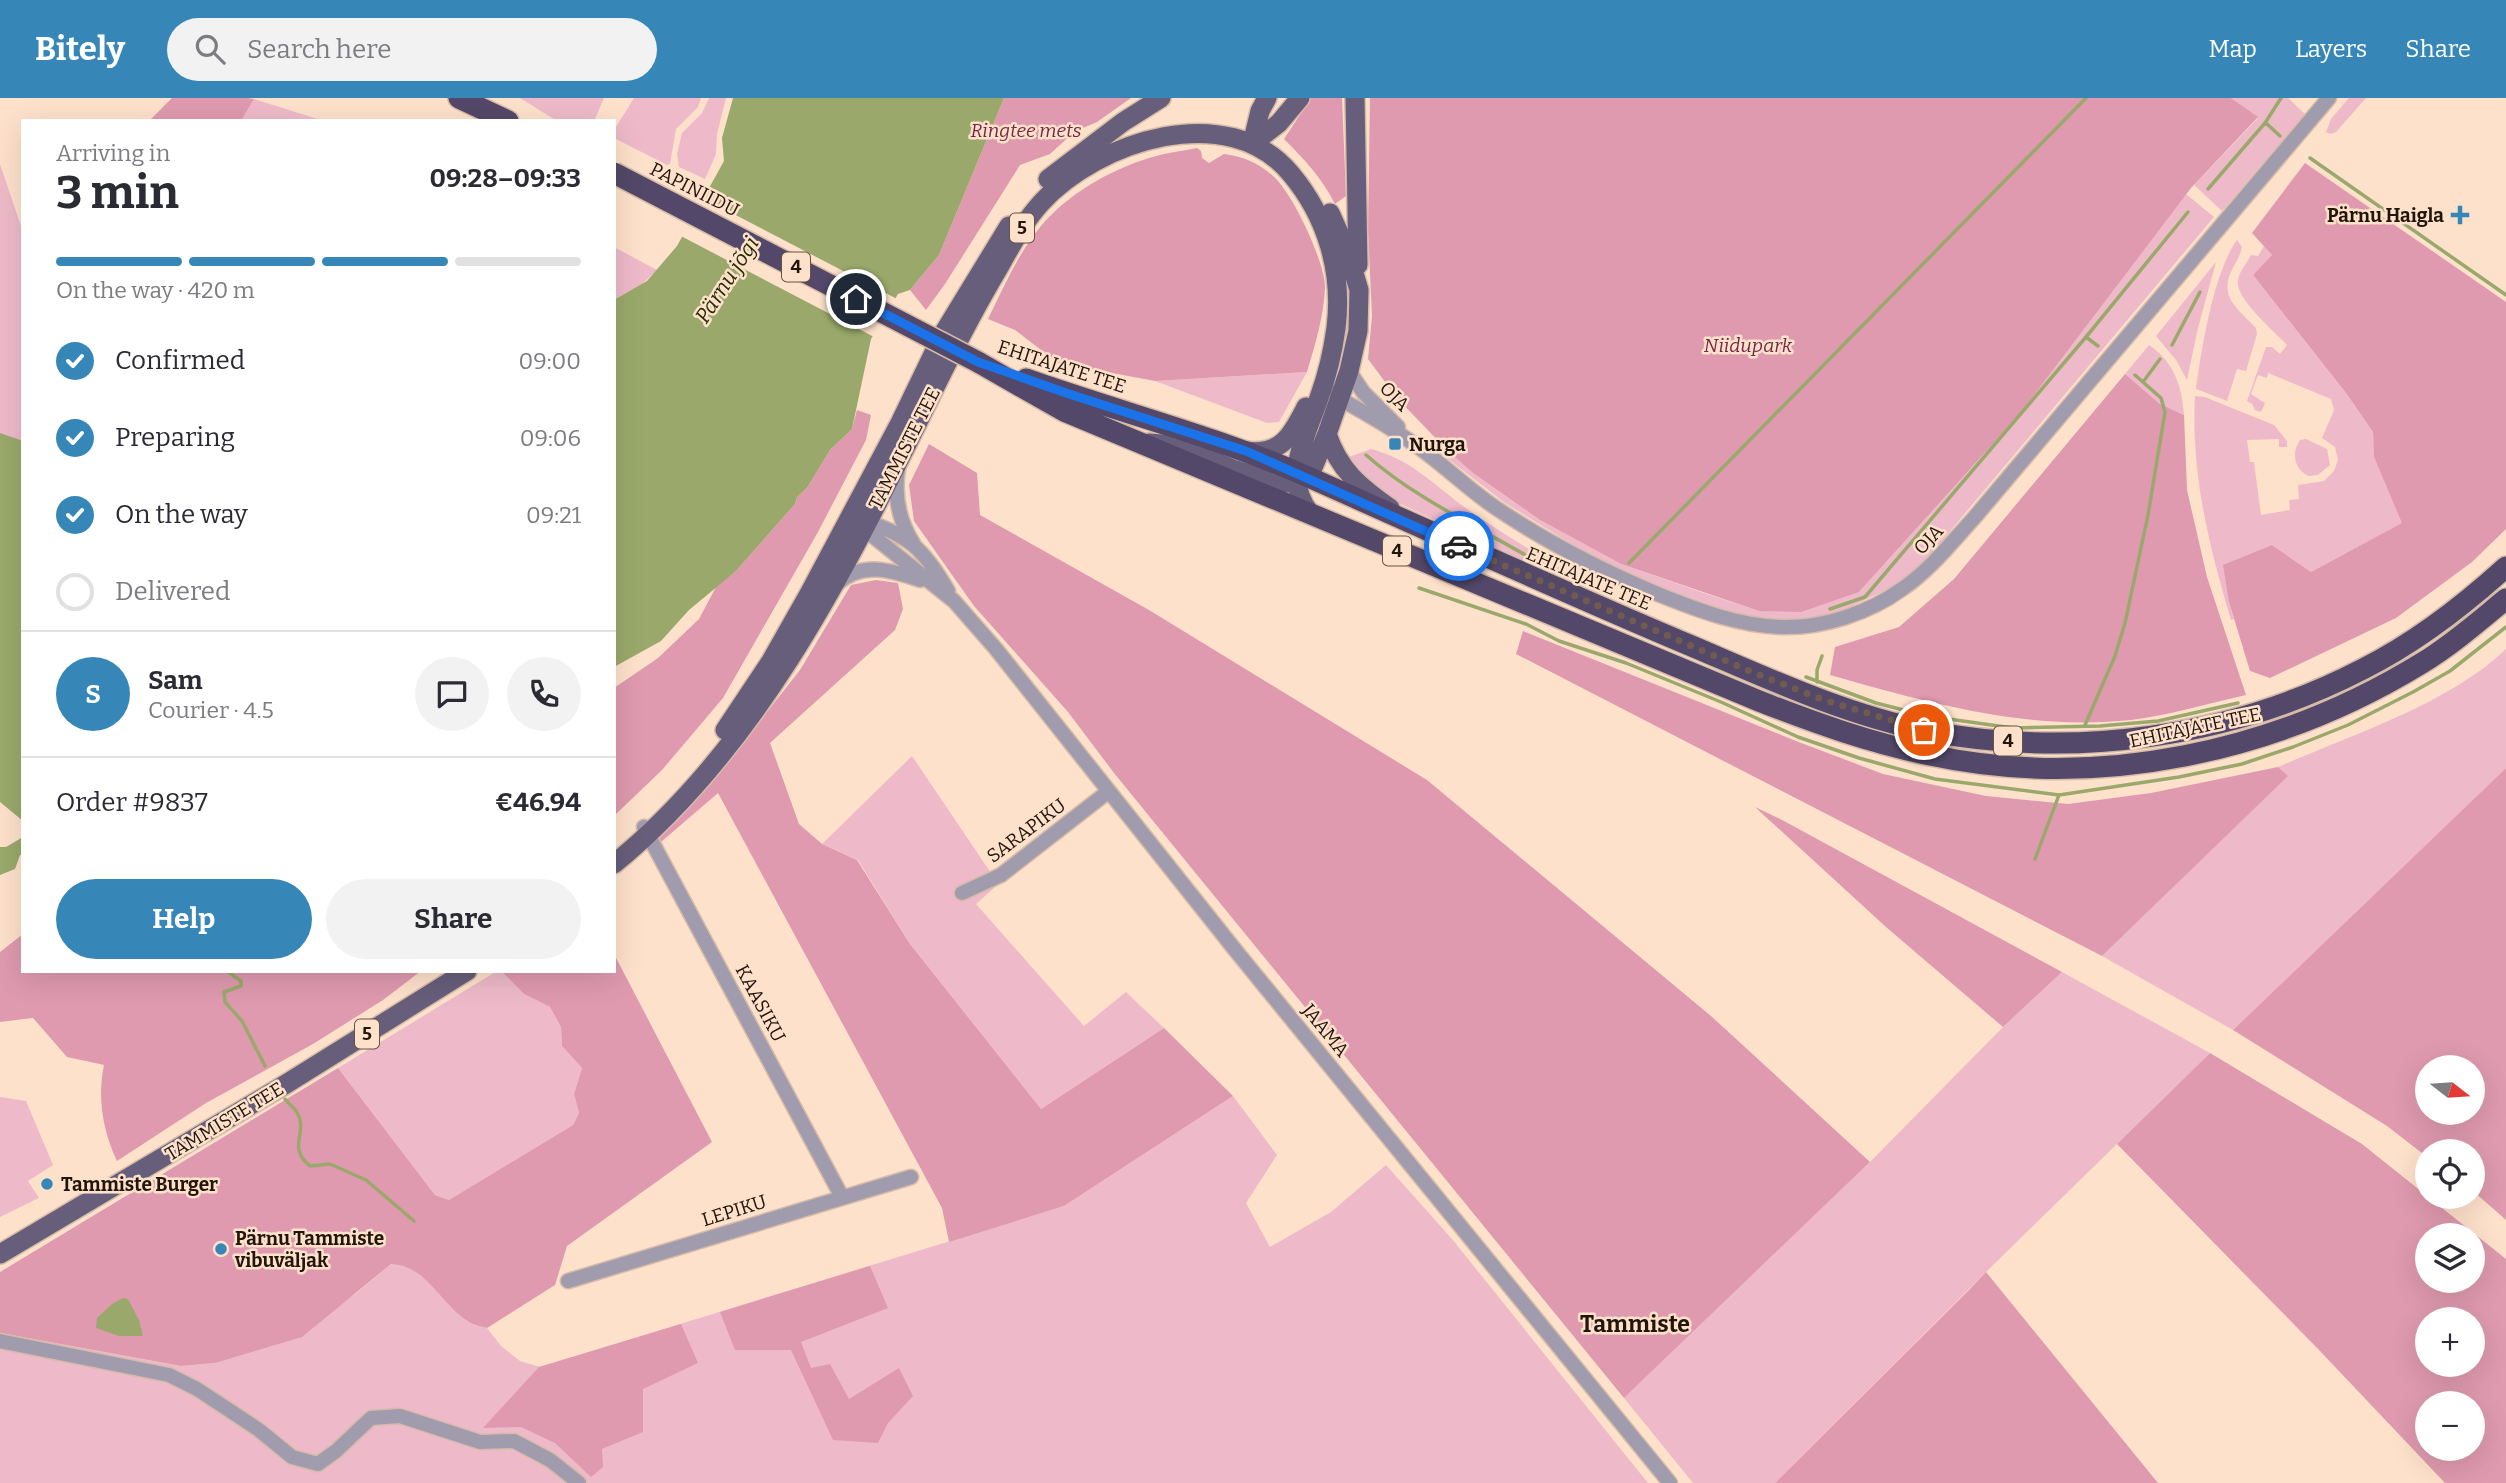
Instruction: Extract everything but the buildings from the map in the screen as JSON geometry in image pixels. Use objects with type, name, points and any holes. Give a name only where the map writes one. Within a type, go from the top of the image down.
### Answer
[{"type":"highway","points":[[459,98],[504,119]]},
{"type":"highway","points":[[484,98],[517,119]]},
{"type":"highway","name":"PAPINIIDU","points":[[616,174],[978,362]]},
{"type":"highway","name":"EHITAJATE TEE","points":[[978,362],[1064,411],[1485,588],[1824,727],[1931,756],[2047,768],[2122,765],[2177,758],[2227,747],[2316,717],[2378,689],[2424,662],[2506,599]]},
{"type":"highway","name":"EHITAJATE TEE","points":[[978,362],[1246,451],[1301,478],[1752,672],[1875,717],[1969,738],[2075,743],[2175,734],[2222,723],[2305,695],[2364,669],[2421,634],[2474,596],[2506,567]]},
{"type":"main road","points":[[1076,156],[1161,98]]},
{"type":"main road","points":[[1255,139],[1260,111],[1267,98]]},
{"type":"main road","points":[[1255,139],[1279,123],[1300,98]]},
{"type":"main road","points":[[1354,104],[1359,290]]},
{"type":"main road","name":"5","points":[[1076,156],[1150,129],[1184,125],[1219,126],[1255,139],[1294,162],[1319,194],[1342,237],[1359,290],[1358,331],[1349,371],[1327,434],[1301,478]]},
{"type":"main road","name":"TAMMISTE TEE","points":[[616,851],[646,831],[712,749],[771,661],[899,459],[950,355],[992,279],[1024,225],[1041,203],[1061,184],[1106,156],[1156,138],[1203,133],[1255,139]]},
{"type":"main road","name":"5","points":[[1255,139],[1289,170],[1306,192],[1325,230],[1337,278],[1338,314],[1333,345],[1320,395],[1302,444],[1301,478]]},
{"type":"main road","name":"TAMMISTE TEE","points":[[616,862],[708,772],[773,684],[827,595],[943,334],[995,248],[1035,191],[1076,156]]},
{"type":"main road","points":[[1246,451],[1266,452],[1283,444],[1305,410],[1333,345]]},
{"type":"main road","points":[[1327,434],[1336,459],[1362,486],[1399,514],[1524,569],[1538,581]]},
{"type":"main road","points":[[1145,443],[1175,446],[1279,483],[1301,478],[1300,501],[1310,513]]},
{"type":"main road","name":"TAMMISTE TEE","points":[[0,1254],[286,1084],[462,973]]},
{"type":"street","name":"OJA","points":[[1340,399],[1417,446],[1495,507],[1560,548],[1616,577],[1685,605],[1741,623],[1783,627],[1815,625],[1861,611],[1901,590],[1930,566],[2329,98]]},
{"type":"street","points":[[1333,345],[1333,384],[1340,399]]},
{"type":"street","name":"OJA","points":[[1349,371],[1363,392],[1417,446]]},
{"type":"street","name":"JAAMA","points":[[899,459],[897,501],[907,534],[954,601],[996,649],[1670,1483]]},
{"type":"street","name":"JAAMA","points":[[860,523],[894,532],[914,544]]},
{"type":"street","name":"JAAMA","points":[[860,523],[954,601]]},
{"type":"street","name":"JAAMA","points":[[827,595],[849,574],[874,569],[932,584]]},
{"type":"street","points":[[2424,662],[2460,647],[2506,609]]},
{"type":"street","name":"SARAPIKU","points":[[962,893],[1001,875],[1109,792]]},
{"type":"street","name":"KAASIKU","points":[[646,831],[842,1197]]},
{"type":"street","name":"LEPIKU","points":[[568,1281],[911,1177]]},
{"type":"street","points":[[0,1341],[169,1375],[197,1389],[259,1430],[292,1457],[318,1464],[371,1419],[400,1416],[480,1442],[514,1441],[550,1460],[579,1483]]},
{"type":"shaded area","points":[[520,98],[604,98],[595,119],[554,119]]},
{"type":"shaded area","points":[[634,98],[701,98],[698,107],[676,129],[670,164],[667,165],[616,139],[616,127]]},
{"type":"shaded area","points":[[709,98],[726,98],[717,134],[716,154],[705,179],[679,167],[677,154],[682,133],[702,113]]},
{"type":"shaded area","points":[[2231,98],[2288,98],[2305,114],[2222,211],[2194,185],[2258,118]]},
{"type":"shaded area","points":[[2349,98],[2366,98],[2336,132],[2326,132],[2331,119]]},
{"type":"shaded area","points":[[254,99],[318,119],[242,119]]},
{"type":"shaded area","points":[[0,164],[21,226],[21,449],[0,443]]},
{"type":"shaded area","points":[[2186,194],[2214,217],[1919,568],[1890,588],[1836,614],[1794,621],[1731,615],[1669,591],[1588,554],[1505,503],[1447,458],[1448,450],[1473,473],[1540,520],[1621,564],[1759,611],[1859,592],[2019,415]]},
{"type":"shaded area","points":[[2237,240],[2242,247],[2228,281],[2229,297],[2256,328],[2257,334],[2246,371],[2237,369],[2227,401],[2196,389],[2215,290]]},
{"type":"shaded area","points":[[2264,246],[2272,255],[2253,275],[2346,393],[2373,432],[2374,457],[2403,523],[2311,572],[2272,545],[2229,602],[2234,619],[2231,620],[2203,510],[2194,426],[2195,396],[2205,397],[2274,425],[2287,441],[2287,447],[2279,447],[2279,439],[2247,440],[2250,462],[2254,462],[2261,515],[2290,510],[2289,500],[2299,499],[2298,485],[2324,481],[2334,471],[2338,460],[2335,447],[2322,438],[2334,410],[2331,399],[2268,373],[2267,378],[2258,375],[2251,394],[2265,403],[2261,412],[2255,410],[2247,401],[2266,347],[2272,347],[2280,354],[2287,345],[2249,305],[2238,287],[2241,271],[2251,255],[2258,256]]},
{"type":"shaded area","points":[[616,248],[657,270],[616,309]]},
{"type":"shaded area","points":[[2216,262],[2187,380],[2176,360],[2156,336]]},
{"type":"shaded area","points":[[2149,345],[2171,367],[2179,385],[2184,415],[2160,404],[2125,374]]},
{"type":"shaded area","points":[[1307,372],[1279,422],[1267,423],[1155,381]]},
{"type":"shaded area","points":[[2306,439],[2327,449],[2330,465],[2318,475],[2308,476],[2303,473],[2295,460],[2297,445],[2300,440]]},
{"type":"shaded area","points":[[1371,449],[1409,465],[1463,506],[1560,568],[1557,577],[1390,499],[1371,485],[1346,458]]},
{"type":"shaded area","points":[[2506,649],[2506,768],[2233,1030],[2102,956],[2287,776],[2278,767],[2428,702],[2483,669]]},
{"type":"shaded area","points":[[912,756],[991,873],[1003,880],[976,904],[1084,1026],[1126,992],[1164,1028],[1041,1109],[910,944],[858,860],[822,844]]},
{"type":"shaded area","points":[[2062,972],[2210,1053],[1775,1483],[1693,1483],[1624,1398],[1870,1162],[2003,1027]]},
{"type":"shaded area","points":[[494,973],[503,973],[524,994],[550,1007],[561,1027],[562,1046],[582,1068],[574,1094],[579,1113],[573,1125],[449,1200],[435,1195],[338,1068]]},
{"type":"shaded area","points":[[1233,1096],[1277,1155],[1246,1203],[1270,1247],[1331,1212],[1386,1165],[1452,1239],[1648,1483],[0,1483],[0,1333],[181,1366],[215,1363],[354,1295],[391,1264],[406,1264],[467,1321],[487,1328],[501,1346],[520,1361],[540,1367],[1064,1206]]},
{"type":"shaded area","points":[[0,1097],[26,1101],[53,1165],[28,1181],[39,1198],[0,1217]]},
{"type":"green space","points":[[172,98],[254,99],[242,119],[151,119]]},
{"type":"green space","name":"Ringtee mets","points":[[1004,98],[1131,98],[1097,122],[1074,132],[1050,154],[1020,165],[926,310],[910,290],[939,255]]},
{"type":"green space","points":[[1311,98],[1342,98],[1346,196],[1335,204],[1312,169],[1284,139]]},
{"type":"green space","name":"Niidupark","points":[[1370,98],[2231,98],[2258,117],[2191,188],[2019,415],[1859,592],[1801,612],[1759,611],[1621,564],[1540,520],[1473,473],[1397,398],[1368,359],[1372,316],[1368,230]]},
{"type":"green space","points":[[1197,148],[1201,151],[1202,158],[1209,163],[1224,154],[1250,161],[1267,171],[1280,183],[1298,211],[1320,261],[1325,287],[1321,320],[1307,372],[1155,381],[1058,363],[1015,330],[988,319],[1025,247],[1041,226],[1064,204],[1091,184],[1119,169],[1155,156]]},
{"type":"green space","points":[[2305,163],[2506,302],[2506,529],[2472,562],[2396,618],[2270,678],[2250,671],[2229,602],[2223,565],[2272,545],[2311,572],[2402,523],[2374,457],[2373,432],[2346,393],[2253,275],[2272,255],[2252,233]]},
{"type":"green space","points":[[2125,374],[2160,404],[2184,415],[2187,490],[2207,577],[2246,695],[2131,720],[2054,722],[1979,712],[1830,675],[1835,647],[1899,627],[1954,579]]},
{"type":"green space","points":[[857,410],[871,415],[866,440],[818,532],[723,698],[662,770],[616,814],[616,687],[658,658],[699,619],[716,587],[736,571],[795,504],[797,497],[807,488],[830,450],[852,429]]},
{"type":"green space","points":[[929,444],[977,473],[980,515],[1149,610],[1427,780],[1711,1016],[1870,1162],[1624,1398],[1114,773],[1068,712],[974,606],[914,521],[909,485]]},
{"type":"green space","points":[[876,580],[898,583],[903,609],[895,630],[770,743],[799,824],[822,844],[857,860],[910,944],[1041,1109],[1164,1028],[1233,1096],[1064,1206],[949,1242],[942,1208],[718,793],[661,842],[657,836],[722,769],[800,670],[851,585]]},
{"type":"green space","points":[[1523,631],[1883,774],[1986,796],[2068,804],[2151,793],[2278,767],[2288,776],[2102,956],[1516,654]]},
{"type":"green space","points":[[2506,768],[2506,1220],[2485,1202],[2485,1139],[2415,1139],[2415,1148],[2387,1126],[2233,1030]]},
{"type":"green space","points":[[1755,807],[2062,972],[2003,1027],[1886,927]]},
{"type":"green space","points":[[21,936],[21,973],[418,973],[383,1000],[313,1044],[206,1103],[117,1161],[103,1114],[101,1090],[104,1065],[67,1057],[33,1018],[0,1022],[0,952]]},
{"type":"green space","points":[[616,958],[712,1142],[567,1246],[555,1285],[487,1328],[466,1320],[423,1277],[403,1266],[391,1264],[302,1337],[215,1363],[181,1366],[0,1333],[0,1272],[338,1068],[435,1195],[449,1200],[573,1125],[579,1113],[574,1094],[582,1068],[562,1046],[561,1027],[550,1007],[524,994],[503,973],[616,973]]},
{"type":"green space","points":[[2210,1053],[2362,1144],[2415,1186],[2415,1209],[2443,1209],[2461,1223],[2415,1223],[2415,1293],[2485,1293],[2485,1242],[2506,1259],[2506,1483],[2445,1483],[2424,1461],[2485,1461],[2485,1391],[2415,1391],[2415,1451],[2117,1144]]},
{"type":"green space","points":[[870,1266],[888,1308],[801,1342],[811,1368],[830,1364],[849,1399],[899,1368],[913,1396],[888,1423],[878,1443],[833,1440],[791,1350],[735,1350],[720,1312]]},
{"type":"green space","points":[[1986,1272],[2158,1483],[1775,1483],[1969,1290]]},
{"type":"green space","points":[[681,1324],[698,1363],[643,1389],[643,1432],[602,1449],[603,1467],[591,1477],[555,1443],[521,1427],[483,1428],[539,1367]]},
{"type":"water","name":"Pärnu jõgi","points":[[733,98],[1004,98],[939,255],[910,290],[898,294],[871,339],[852,429],[830,450],[807,488],[797,497],[795,504],[736,571],[689,610],[661,641],[616,666],[616,299],[647,281],[677,246],[724,161],[722,138]]},
{"type":"water","points":[[0,433],[21,440],[21,819],[0,802]]},
{"type":"water","points":[[21,838],[21,855],[15,869],[0,875],[0,847],[6,847]]},
{"type":"water","points":[[123,1298],[128,1299],[139,1320],[143,1336],[119,1336],[96,1328],[97,1318]]},
{"type":"pier","points":[[699,196],[899,300],[876,338],[679,235]]},
{"type":"waterway","points":[[1629,563],[2086,98]]},
{"type":"waterway","points":[[2208,189],[2265,123],[2281,98]]},
{"type":"waterway","points":[[2266,123],[2280,136]]},
{"type":"waterway","points":[[2310,158],[2506,295]]},
{"type":"waterway","points":[[1830,609],[1865,597],[2086,337],[2188,212]]},
{"type":"waterway","points":[[2172,345],[2200,292]]},
{"type":"waterway","points":[[2086,337],[2098,346]]},
{"type":"waterway","points":[[2143,382],[2160,359]]},
{"type":"waterway","points":[[2085,725],[2115,656],[2125,623],[2148,515],[2165,412],[2161,398],[2135,375]]},
{"type":"waterway","points":[[1366,455],[1428,500],[1539,563]]},
{"type":"waterway","points":[[1419,588],[1526,624],[1559,641],[1626,663],[1798,737],[1859,758],[1935,779],[2059,795],[2179,777],[2242,764],[2293,747],[2348,725],[2413,692],[2450,671],[2506,627]]},
{"type":"waterway","points":[[1817,682],[1817,670],[1822,656]]},
{"type":"waterway","points":[[1806,677],[1876,703],[1927,716],[2013,728],[2100,726],[2158,721],[2238,703]]},
{"type":"waterway","points":[[2035,859],[2059,795]]},
{"type":"waterway","points":[[230,973],[241,981],[241,986],[224,992],[225,1002],[242,1021],[265,1066]]},
{"type":"waterway","points":[[285,1099],[297,1112],[300,1120],[300,1152],[310,1166],[330,1164],[366,1180],[414,1221]]},
{"type":"way so far","points":[[1459,546],[1752,672],[1824,700],[1924,730]]},
{"type":"place","name":"Pärnu Haigla","points":[[2460,215]]},
{"type":"place","name":"Nurga","points":[[1395,444]]},
{"type":"place","name":"Tammiste Burger","points":[[47,1184]]},
{"type":"place","name":"Pärnu Tammiste vibuväljak","points":[[221,1249]]},
{"type":"district","name":"Tammiste","points":[[1635,1324]]},
{"type":"route","points":[[856,299],[978,362],[1246,451],[1459,546]]}]
